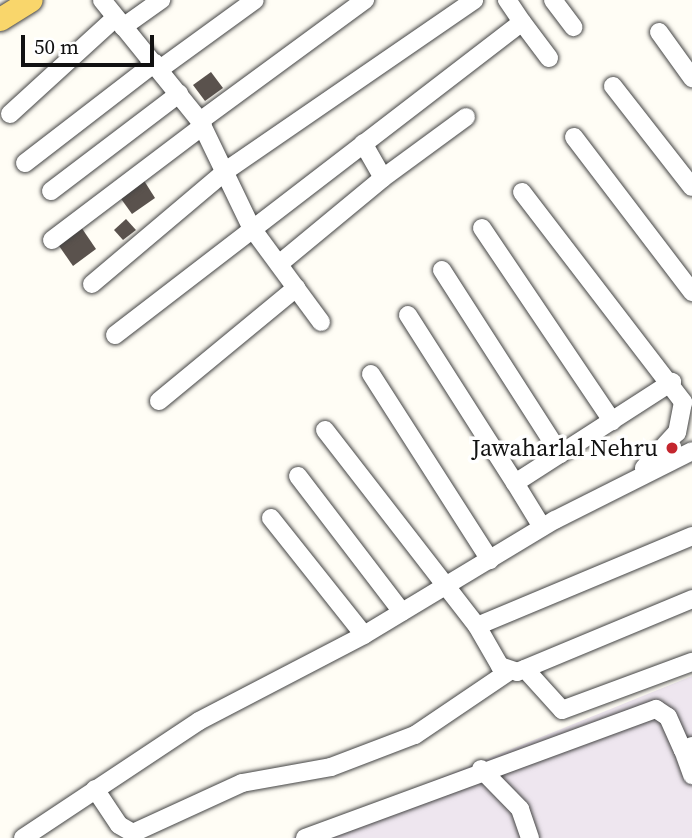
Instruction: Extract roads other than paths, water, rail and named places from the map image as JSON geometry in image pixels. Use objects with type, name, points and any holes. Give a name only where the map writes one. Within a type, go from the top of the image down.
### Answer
[{"type":"main road","points":[[0,19],[30,0]]},
{"type":"street","points":[[102,0],[202,123],[227,170],[251,228],[321,322]]},
{"type":"street","points":[[10,114],[119,23],[161,0]]},
{"type":"street","points":[[25,163],[157,66],[255,0]]},
{"type":"street","points":[[52,240],[365,0]]},
{"type":"street","points":[[92,284],[227,170],[474,0]]},
{"type":"street","points":[[507,0],[549,58]]},
{"type":"street","points":[[553,0],[573,27]]},
{"type":"street","points":[[115,335],[522,22]]},
{"type":"street","points":[[659,32],[692,78]]},
{"type":"street","points":[[613,86],[692,187]]},
{"type":"street","points":[[51,191],[179,93]]},
{"type":"street","points":[[279,264],[383,178],[466,117]]},
{"type":"street","points":[[574,137],[692,292]]},
{"type":"street","points":[[363,143],[383,178]]},
{"type":"street","points":[[522,192],[672,382],[683,402],[677,432],[635,478]]},
{"type":"street","points":[[482,228],[612,421]]},
{"type":"street","points":[[442,270],[560,454]]},
{"type":"street","points":[[159,401],[296,288]]},
{"type":"street","points":[[408,315],[542,527]]},
{"type":"street","points":[[371,374],[490,560]]},
{"type":"street","points":[[514,483],[672,382]]},
{"type":"street","points":[[325,430],[443,587],[516,670],[562,710],[692,662]]},
{"type":"street","points":[[23,838],[199,721],[364,635],[542,527],[692,451]]},
{"type":"street","points":[[298,476],[401,612]]},
{"type":"street","points":[[271,518],[364,635]]},
{"type":"street","points":[[477,626],[692,536]]},
{"type":"street","points":[[95,789],[119,825],[133,833],[243,783],[331,767],[415,735],[516,670],[692,599]]},
{"type":"street","points":[[305,838],[481,769],[656,709],[668,717],[687,748],[692,775]]},
{"type":"street","points":[[481,769],[520,809],[530,838]]},
{"type":"place","name":"Jawaharlal Nehru","points":[[672,448]]}]
